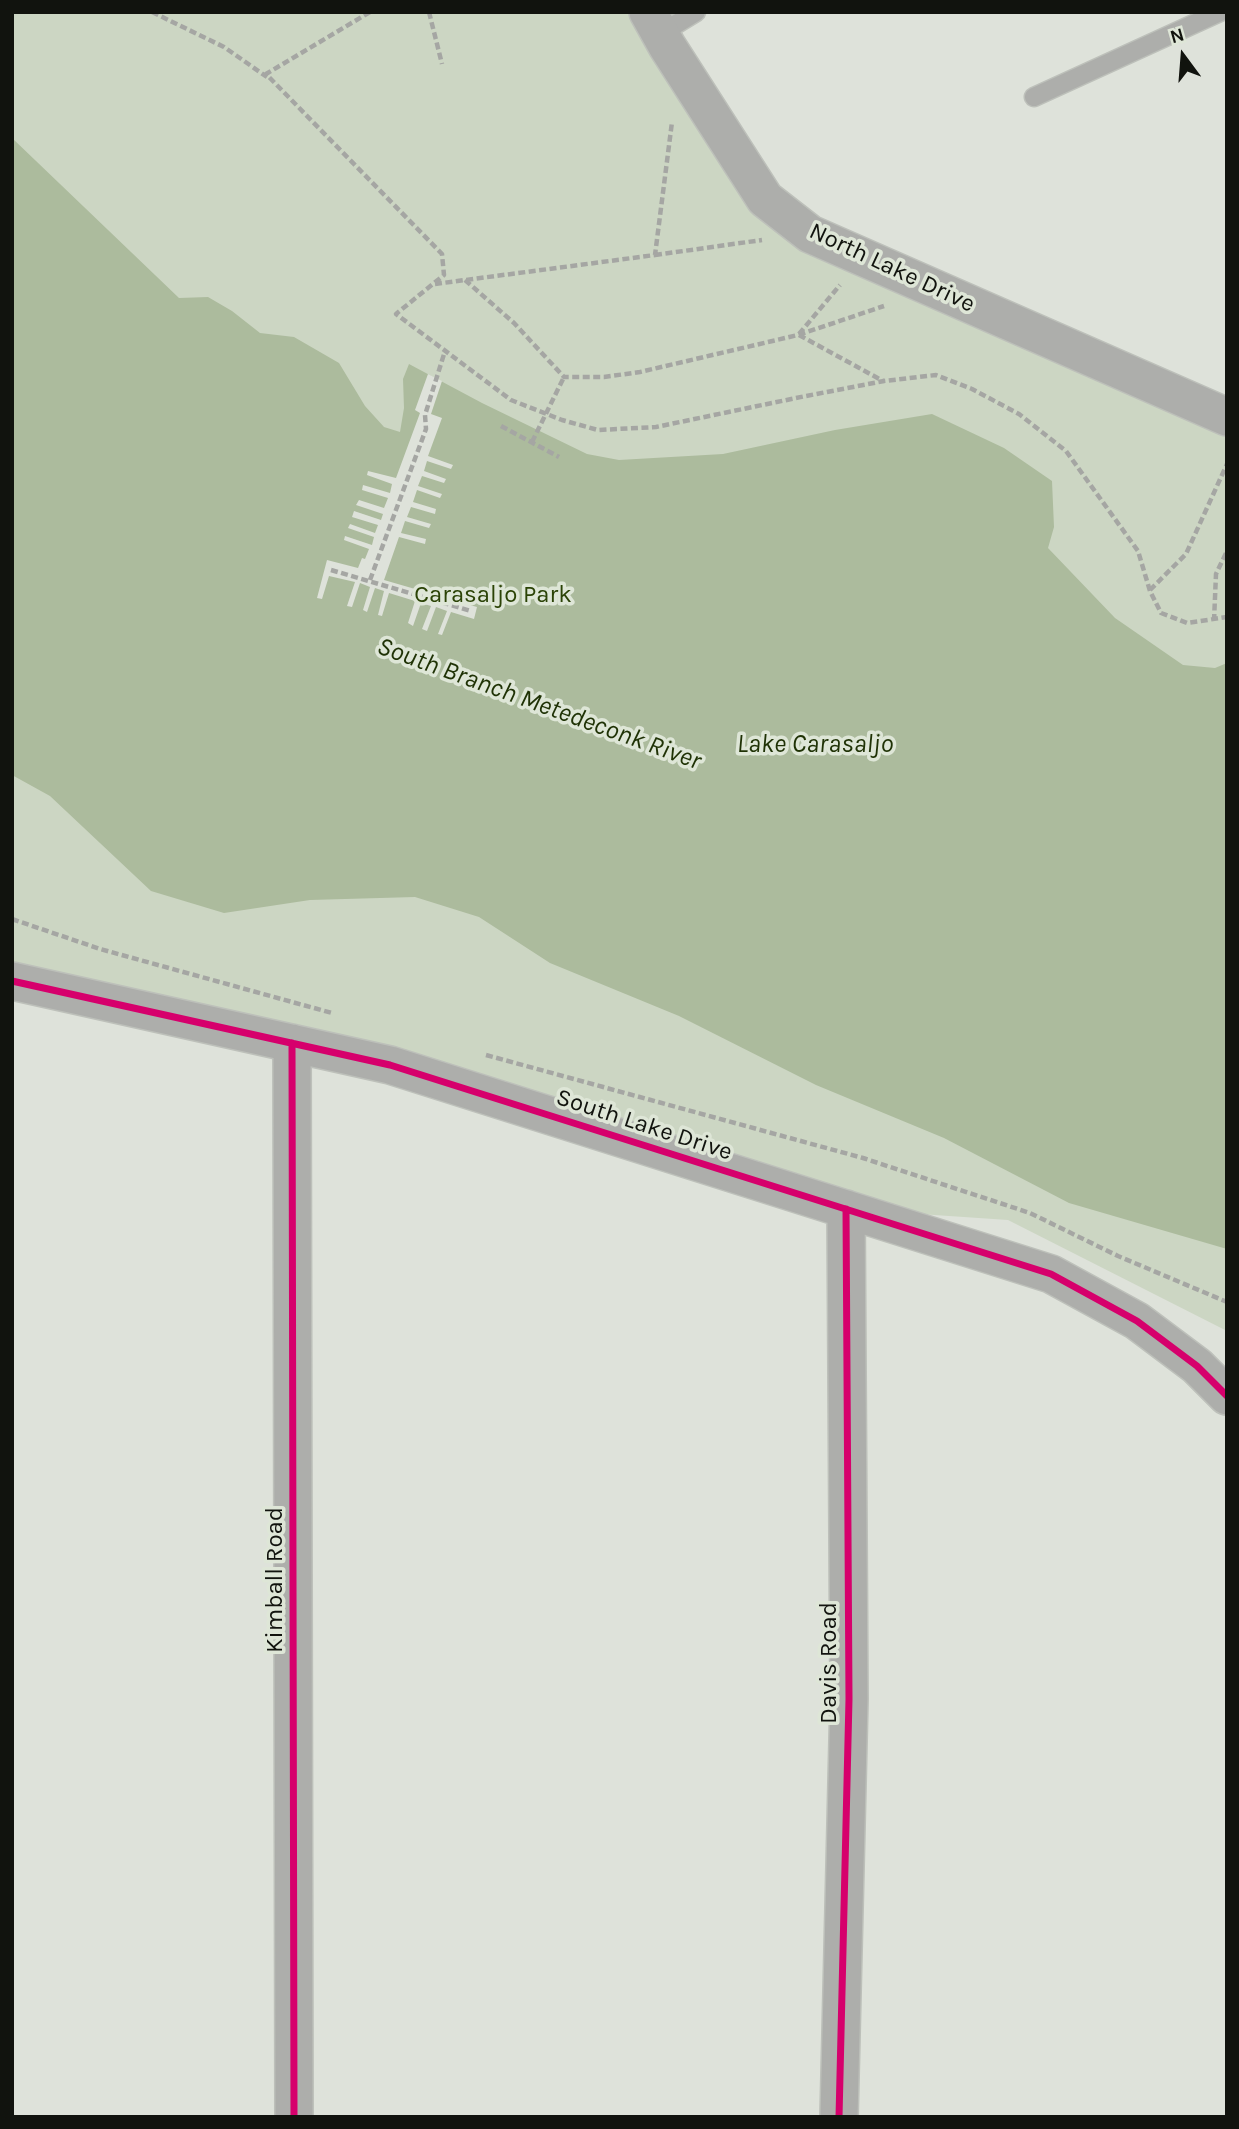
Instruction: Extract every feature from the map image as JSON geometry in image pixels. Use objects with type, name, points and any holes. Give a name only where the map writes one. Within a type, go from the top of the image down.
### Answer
[{"type":"street","name":"North Lake Drive","points":[[654,23],[765,199],[810,234],[1227,417]]},
{"type":"street","name":"South Lake Drive","points":[[12,981],[390,1065],[1051,1274],[1137,1321],[1197,1366],[1227,1396]]},
{"type":"street","name":"Kimball Road","points":[[292,1043],[294,2117]]},
{"type":"street","name":"Davis Road","points":[[839,2117],[849,1699],[846,1209]]},
{"type":"lane","points":[[654,23],[696,12]]},
{"type":"lane","points":[[1034,97],[1220,12]]},
{"type":"path","points":[[152,12],[224,47],[273,81]]},
{"type":"path","points":[[370,12],[266,74],[442,254],[444,275],[396,314],[511,400],[598,430],[656,427],[884,381],[936,375],[972,389],[1019,414],[1066,451],[1138,551],[1150,591],[1161,613],[1187,623],[1227,617]]},
{"type":"path","points":[[429,12],[442,64]]},
{"type":"path","points":[[655,255],[673,120]]},
{"type":"path","points":[[433,285],[810,234]]},
{"type":"path","points":[[798,335],[864,257]]},
{"type":"path","points":[[465,280],[514,323],[564,377],[604,377],[639,372],[798,335],[935,289]]},
{"type":"path","points":[[798,335],[884,381]]},
{"type":"path","points":[[370,580],[426,429],[425,415],[445,351]]},
{"type":"path","points":[[532,442],[564,377]]},
{"type":"path","points":[[501,426],[559,457]]},
{"type":"path","points":[[1150,591],[1186,554],[1227,464]]},
{"type":"path","points":[[1214,621],[1216,574],[1227,551]]},
{"type":"path","points":[[331,570],[471,611]]},
{"type":"path","points":[[12,919],[100,949],[345,1016]]},
{"type":"path","points":[[477,1052],[863,1158],[1030,1213],[1128,1261],[1227,1302]]},
{"type":"green space","name":"Carasaljo Park","points":[[12,12],[648,12],[765,199],[1227,417],[1227,1331],[1008,1220],[846,1209],[390,1065],[12,981]]},
{"type":"water","name":"Lake Carasaljo","points":[[12,138],[179,298],[208,297],[232,311],[260,333],[294,337],[339,363],[365,406],[384,427],[400,432],[404,408],[403,379],[409,364],[587,454],[619,460],[723,454],[835,430],[932,414],[1004,448],[1052,481],[1054,527],[1048,548],[1115,618],[1183,665],[1215,668],[1227,663],[1227,1249],[1069,1203],[944,1138],[816,1085],[679,1016],[550,963],[479,917],[415,897],[310,900],[224,913],[151,891],[50,796],[12,775]]},
{"type":"pier","points":[[428,374],[442,381],[431,414],[442,418],[428,456],[453,465],[451,469],[427,461],[424,471],[446,479],[444,483],[422,476],[418,486],[442,494],[440,498],[417,490],[413,502],[436,509],[435,514],[411,507],[407,517],[431,524],[429,528],[405,521],[401,533],[426,539],[425,544],[399,537],[384,580],[477,607],[474,619],[451,612],[442,635],[438,634],[447,611],[436,607],[427,631],[422,629],[431,606],[421,603],[413,626],[408,623],[415,601],[389,593],[382,616],[378,615],[384,591],[375,588],[367,612],[363,610],[370,587],[360,583],[352,607],[347,606],[355,582],[329,576],[322,599],[317,598],[327,560],[358,568],[362,558],[365,559],[369,549],[344,540],[345,536],[372,545],[374,537],[348,528],[350,524],[375,533],[378,525],[352,517],[354,511],[381,520],[383,514],[356,505],[359,500],[384,508],[388,498],[362,490],[363,485],[390,493],[392,484],[367,475],[368,471],[396,478],[420,413],[415,410]]},
{"type":"cycle path","points":[[12,981],[390,1065],[1051,1274],[1137,1321],[1197,1366],[1227,1396]]},
{"type":"cycle path","points":[[292,1043],[294,2117]]},
{"type":"cycle path","points":[[839,2117],[849,1699],[846,1209]]},
{"type":"water label","name":"South Branch Metedeconk River","points":[[539,704]]}]
